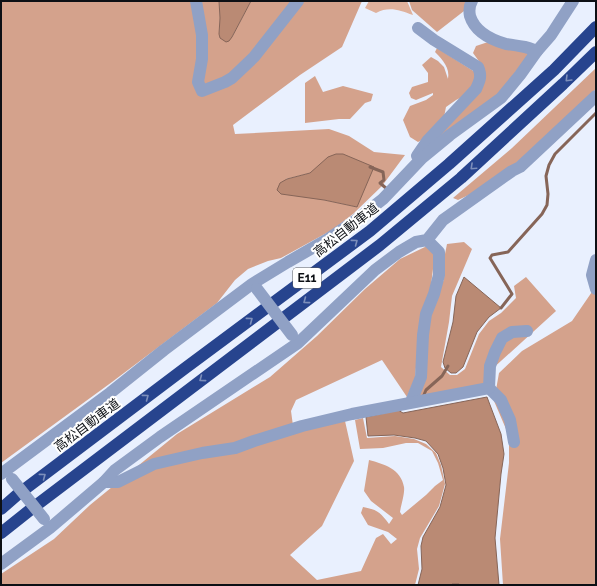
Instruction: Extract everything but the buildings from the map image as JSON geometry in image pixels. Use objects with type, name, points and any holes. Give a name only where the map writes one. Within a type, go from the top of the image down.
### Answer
[{"type":"highway","name":"高松自動車道","points":[[1,509],[17,495],[184,369],[370,231],[449,164],[554,70],[596,27]]},
{"type":"highway","name":"E11","points":[[1,533],[380,245],[461,178],[596,52]]},
{"type":"street","points":[[196,1],[202,35],[202,59],[198,82],[202,91],[232,78],[254,57],[298,1]]},
{"type":"street","points":[[472,1],[470,4],[469,14],[477,30],[493,40],[538,51]]},
{"type":"street","points":[[47,524],[6,475],[164,350],[255,286],[359,218],[383,199],[421,160],[450,135],[501,98],[551,35],[573,1]]},
{"type":"street","points":[[418,28],[434,40],[478,67],[480,73],[480,81],[476,89],[428,140],[417,156],[421,160]]},
{"type":"street","points":[[1,564],[47,524],[104,482],[115,470],[295,339],[375,270],[399,252],[416,242],[428,240],[443,220],[512,171],[520,167],[596,96]]},
{"type":"street","points":[[420,401],[423,335],[426,314],[434,294],[439,275],[439,252],[428,240]]},
{"type":"street","points":[[596,260],[592,275],[596,289]]},
{"type":"street","points":[[255,286],[295,339]]},
{"type":"street","points":[[514,442],[510,420],[502,400],[489,388],[490,366],[502,338],[512,332],[527,331]]},
{"type":"street","points":[[104,482],[118,482],[154,464],[202,453],[235,448],[302,426],[352,414],[489,388]]},
{"type":"shaded area","points":[[1,1],[219,1],[220,38],[232,37],[251,1],[362,1],[342,47],[300,75],[233,125],[235,134],[329,129],[349,136],[374,152],[405,155],[382,186],[353,214],[332,230],[281,258],[268,261],[248,269],[235,280],[217,303],[1,463]],"holes":[[[310,173],[357,207],[324,200],[286,179]]]},
{"type":"shaded area","points":[[219,1],[251,1],[232,37],[226,42],[220,38],[219,34]]},
{"type":"shaded area","points":[[369,1],[407,1],[413,15],[399,10],[390,9],[376,13],[365,8]]},
{"type":"shaded area","points":[[409,1],[467,1],[464,11],[437,32],[412,10]]},
{"type":"shaded area","points":[[488,42],[529,51],[528,60],[495,99],[427,149],[472,99],[481,64],[473,53],[476,46]]},
{"type":"shaded area","points":[[437,48],[475,72],[476,83],[466,95],[446,107],[444,117],[426,138],[418,142],[410,137],[403,120],[410,106],[426,100],[433,95],[433,93],[416,100],[411,98],[409,93],[412,87],[428,82],[428,73],[422,65],[431,57],[444,67],[448,79],[447,68],[435,52]]},
{"type":"shaded area","points":[[596,68],[596,89],[582,104],[513,166],[473,193],[458,200],[453,198],[512,148]]},
{"type":"shaded area","points":[[315,76],[323,92],[343,86],[373,94],[371,101],[365,103],[350,119],[305,123],[305,83]]},
{"type":"shaded area","points":[[336,154],[343,154],[374,167],[357,207],[324,200],[281,194],[277,190],[280,183],[287,179],[310,173],[328,157]]},
{"type":"shaded area","points":[[464,242],[472,249],[452,296],[441,367],[450,375],[457,375],[465,369],[479,334],[489,321],[501,313],[516,298],[514,286],[526,277],[556,311],[490,371],[485,385],[417,397],[429,318],[444,279],[447,244]]},
{"type":"shaded area","points":[[427,246],[434,254],[430,293],[421,314],[415,378],[407,397],[382,360],[296,400],[291,411],[294,433],[345,421],[354,461],[322,526],[290,555],[317,580],[361,571],[376,538],[383,534],[391,544],[397,539],[388,532],[368,525],[361,513],[363,507],[372,509],[381,514],[389,524],[393,518],[371,501],[364,491],[369,460],[391,468],[396,472],[402,481],[404,490],[400,512],[402,515],[443,480],[438,463],[432,451],[418,443],[406,443],[383,448],[360,449],[355,420],[363,418],[367,438],[395,436],[414,439],[426,444],[436,453],[441,465],[445,484],[439,506],[420,538],[417,549],[419,569],[415,585],[1,585],[1,574],[54,539],[90,505],[177,434],[270,377],[317,336],[365,289],[400,259]]},
{"type":"shaded area","points":[[464,277],[501,308],[489,317],[477,332],[463,367],[456,373],[451,373],[445,368],[443,362],[453,322],[456,296]]},
{"type":"shaded area","points":[[596,286],[596,585],[503,585],[500,539],[509,463],[509,436],[494,401],[499,373],[522,351],[572,321]]},
{"type":"shaded area","points":[[487,397],[501,434],[504,454],[495,538],[499,585],[418,585],[422,569],[421,546],[423,537],[440,507],[446,485],[443,468],[438,454],[426,441],[394,435],[368,436],[366,417],[398,410],[403,413]]},
{"type":"waterway","points":[[501,308],[512,294],[490,258],[492,255],[508,252],[542,214],[547,205],[548,194],[546,176],[549,165],[555,154],[596,113]]},
{"type":"waterway","points":[[370,167],[383,172],[384,180],[380,183],[387,189]]},
{"type":"waterway","points":[[423,397],[426,390],[442,376],[448,366]]}]
